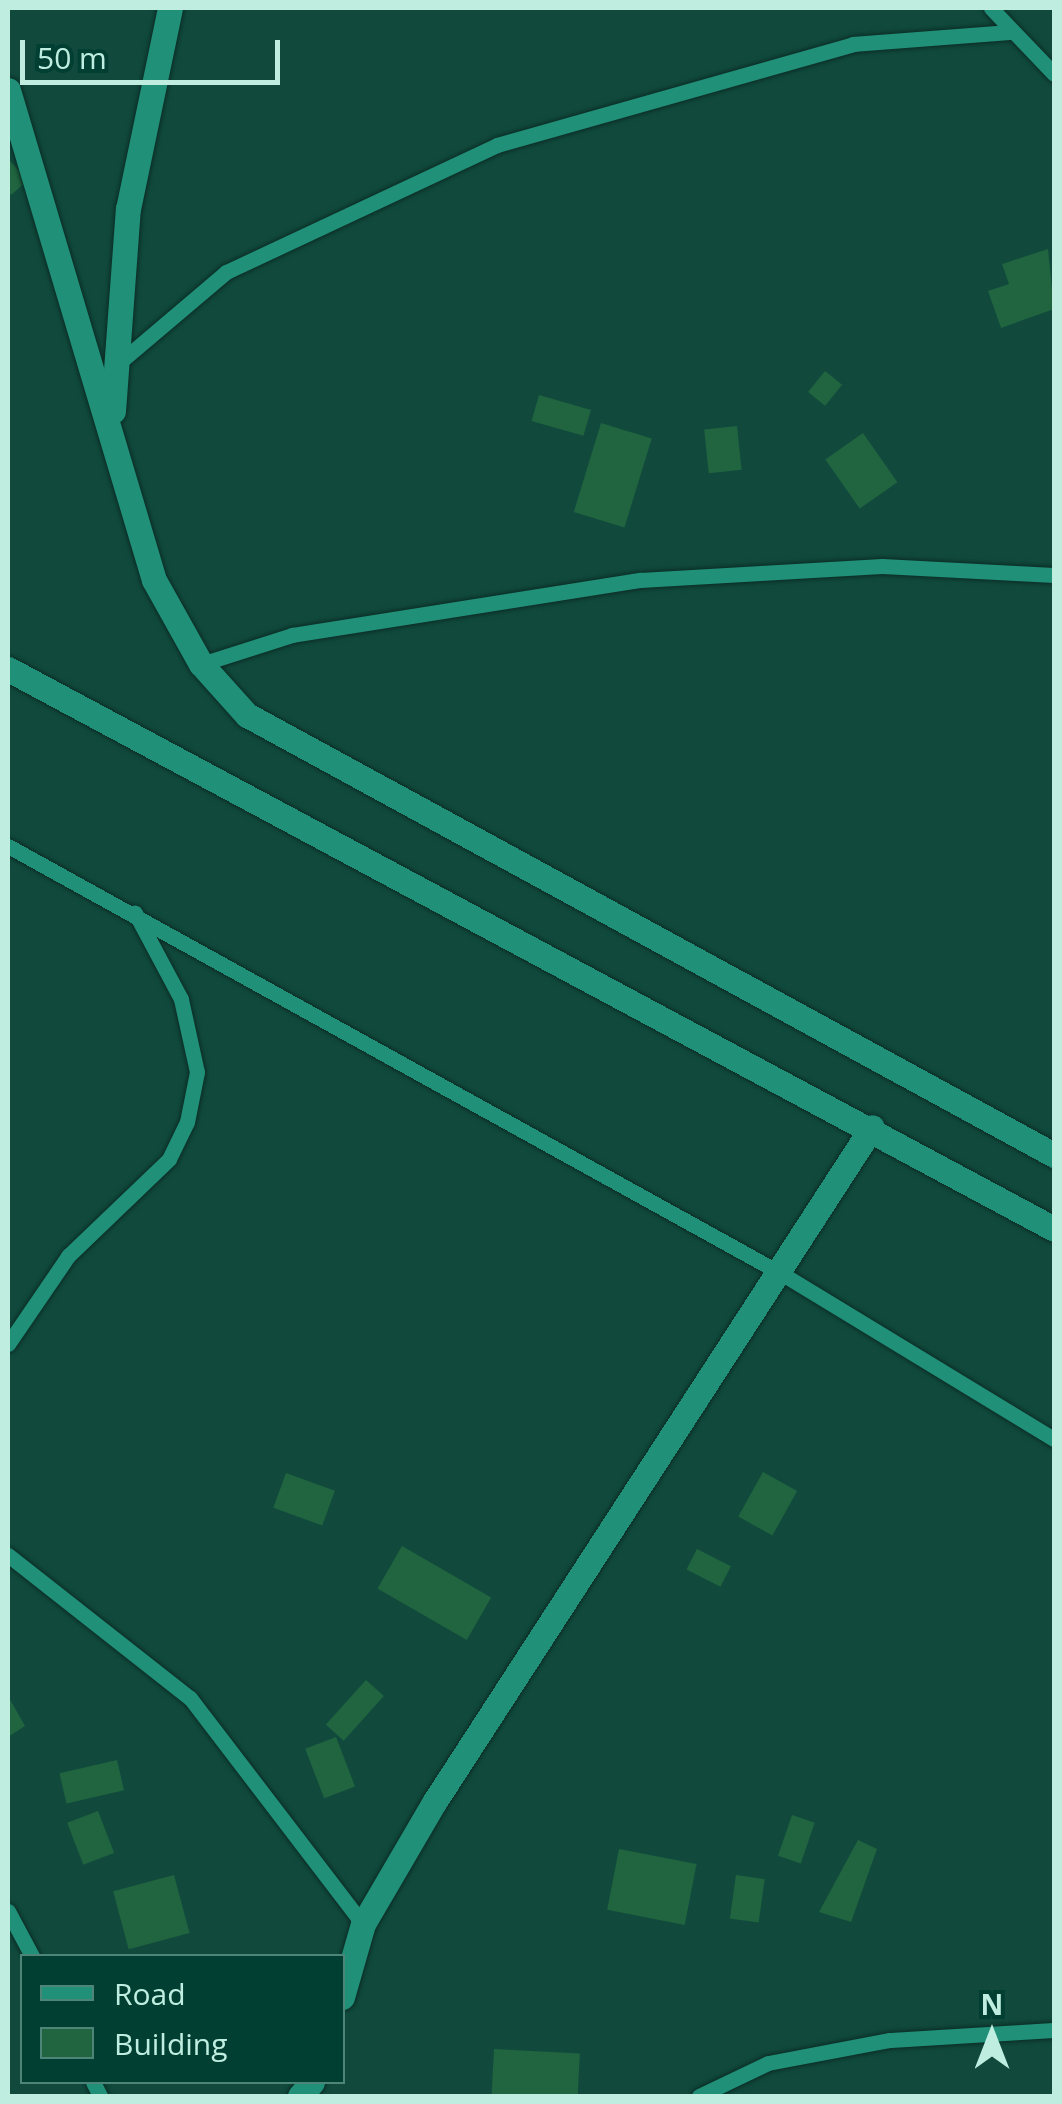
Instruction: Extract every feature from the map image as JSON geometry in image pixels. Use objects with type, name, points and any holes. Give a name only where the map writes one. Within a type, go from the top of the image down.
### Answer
[{"type":"street","points":[[112,416],[120,362],[128,209],[170,8]]},
{"type":"street","points":[[8,90],[70,308],[112,416],[154,580],[201,664],[247,715],[318,760],[1054,1155]]},
{"type":"street","points":[[8,670],[872,1126],[1054,1229]]},
{"type":"street","points":[[345,1986],[362,1924],[543,1631],[784,1276],[872,1126]]},
{"type":"lane","points":[[991,8],[1008,32],[1054,74]]},
{"type":"lane","points":[[120,362],[226,272],[497,145],[853,44],[1008,32]]},
{"type":"lane","points":[[201,664],[292,635],[658,578],[882,566],[1054,574]]},
{"type":"lane","points":[[8,846],[134,912],[784,1276],[1054,1439]]},
{"type":"lane","points":[[8,1344],[68,1256],[169,1159],[186,1122],[197,1072],[181,999],[134,912]]},
{"type":"lane","points":[[8,1555],[190,1698],[362,1924]]},
{"type":"lane","points":[[8,1911],[31,1954]]},
{"type":"lane","points":[[699,2096],[786,2060],[890,2040],[1054,2030]]},
{"type":"building","points":[[8,159],[28,180],[11,195],[8,191]]},
{"type":"building","points":[[1048,249],[1054,309],[1001,328],[988,291],[1009,284],[1002,264]]},
{"type":"building","points":[[825,371],[842,385],[825,406],[808,392]]},
{"type":"building","points":[[539,395],[591,410],[583,436],[532,421]]},
{"type":"building","points":[[601,423],[652,438],[624,527],[574,512]]},
{"type":"building","points":[[737,426],[742,470],[709,473],[704,429]]},
{"type":"building","points":[[863,433],[897,482],[860,509],[825,459]]},
{"type":"building","points":[[763,1472],[797,1491],[772,1536],[738,1517]]},
{"type":"building","points":[[286,1473],[335,1491],[322,1526],[273,1508]]},
{"type":"building","points":[[402,1546],[491,1598],[467,1640],[378,1588]]},
{"type":"building","points":[[697,1549],[731,1566],[720,1587],[687,1569]]},
{"type":"building","points":[[366,1680],[384,1696],[344,1741],[326,1725]]},
{"type":"building","points":[[8,1696],[25,1726],[8,1737]]},
{"type":"building","points":[[336,1737],[355,1786],[324,1798],[305,1749]]},
{"type":"building","points":[[117,1760],[124,1790],[66,1803],[60,1773]]},
{"type":"building","points":[[98,1811],[114,1853],[83,1865],[67,1823]]},
{"type":"building","points":[[792,1815],[815,1823],[801,1863],[778,1856]]},
{"type":"building","points":[[858,1840],[877,1849],[851,1922],[819,1912]]},
{"type":"building","points":[[619,1849],[697,1864],[685,1925],[607,1910]]},
{"type":"building","points":[[174,1875],[190,1933],[129,1949],[113,1891]]},
{"type":"building","points":[[736,1875],[765,1879],[759,1923],[730,1919]]},
{"type":"building","points":[[494,2049],[580,2054],[578,2096],[492,2096]]}]
